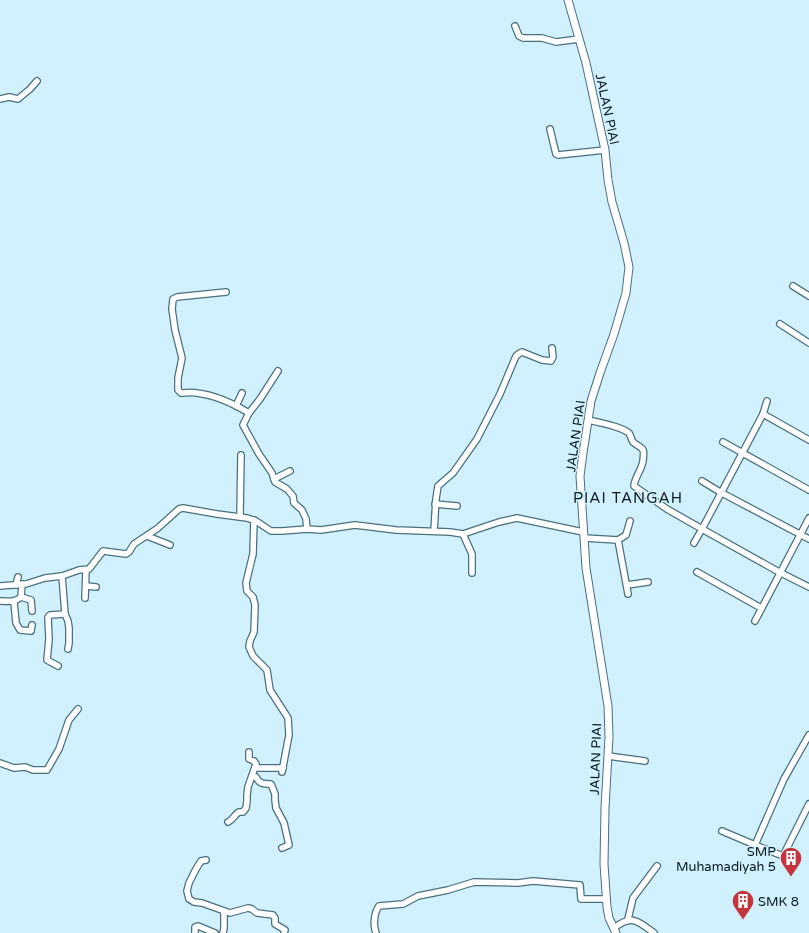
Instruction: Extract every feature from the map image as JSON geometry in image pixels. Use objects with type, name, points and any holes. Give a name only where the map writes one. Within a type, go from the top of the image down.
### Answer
[{"type":"street","name":"JALAN PIAI","points":[[568,0],[586,63],[605,150],[612,202],[628,259],[626,293],[614,334],[594,390],[580,476],[588,583],[608,706],[609,738],[604,830],[606,899],[609,918],[615,930]]},
{"type":"street","points":[[515,26],[518,36],[523,38],[542,38],[556,42],[579,39]]},
{"type":"street","points":[[0,99],[9,97],[18,99],[37,81]]},
{"type":"street","points":[[550,129],[556,154],[558,155],[605,150]]},
{"type":"street","points":[[793,286],[809,296]]},
{"type":"street","points":[[226,292],[177,297],[173,299],[172,310],[174,330],[182,358],[177,385],[178,390],[181,393],[192,392],[202,394],[236,406],[249,413]]},
{"type":"street","points":[[780,324],[809,343]]},
{"type":"street","points":[[434,531],[435,504],[438,486],[453,473],[481,433],[508,378],[516,356],[522,352],[551,362],[553,357],[552,348]]},
{"type":"street","points":[[278,371],[249,413],[244,423],[244,428],[274,480],[287,489],[292,496],[294,503],[302,510],[306,519],[306,529]]},
{"type":"street","points":[[236,406],[242,393]]},
{"type":"street","points":[[694,543],[763,414],[767,401]]},
{"type":"street","points":[[763,414],[809,440]]},
{"type":"street","points":[[588,420],[602,422],[629,433],[632,441],[643,448],[643,463],[634,486],[667,509],[779,572],[809,587]]},
{"type":"street","points":[[723,442],[809,490]]},
{"type":"street","points":[[240,516],[241,455]]},
{"type":"street","points":[[274,480],[290,471]]},
{"type":"street","points":[[702,481],[809,539]]},
{"type":"street","points":[[435,504],[457,506]]},
{"type":"street","points":[[0,586],[19,585],[45,578],[62,576],[75,571],[86,570],[92,566],[103,551],[126,554],[134,544],[147,536],[182,508],[240,516],[254,520],[271,531],[306,529],[321,530],[355,525],[396,530],[434,531],[463,534],[499,522],[517,518],[584,535],[618,540],[626,535],[630,521]]},
{"type":"street","points":[[755,621],[779,572],[809,518]]},
{"type":"street","points":[[254,520],[253,554],[246,583],[247,590],[254,597],[255,605],[254,632],[249,647],[252,656],[267,670],[270,690],[288,718],[289,729],[283,770],[255,768]]},
{"type":"street","points":[[463,534],[472,554],[472,573]]},
{"type":"street","points":[[147,536],[170,545]]},
{"type":"street","points":[[618,540],[628,594]]},
{"type":"street","points":[[85,598],[86,570]]},
{"type":"street","points":[[697,572],[761,608]]},
{"type":"street","points":[[62,576],[65,614],[69,624],[68,649]]},
{"type":"street","points":[[18,577],[22,596]]},
{"type":"street","points":[[627,584],[648,582]]},
{"type":"street","points":[[86,586],[96,587]]},
{"type":"street","points":[[0,601],[14,602],[22,596]]},
{"type":"street","points":[[22,596],[31,600],[32,611]]},
{"type":"street","points":[[14,602],[16,624],[20,630],[31,631],[32,625]]},
{"type":"street","points":[[58,666],[47,660],[49,639],[48,617],[50,615],[65,614]]},
{"type":"street","points":[[0,763],[14,768],[25,767],[34,770],[47,770],[62,743],[69,720],[78,709]]},
{"type":"street","points":[[755,845],[784,779],[809,735]]},
{"type":"street","points":[[228,822],[232,820],[236,814],[243,812],[246,808],[248,801],[246,795],[256,764],[249,759],[249,752]]},
{"type":"street","points":[[608,756],[645,761]]},
{"type":"street","points":[[252,776],[256,777],[257,781],[263,784],[271,784],[273,788],[276,808],[284,823],[289,840],[289,845],[282,848]]},
{"type":"street","points":[[722,831],[783,856],[809,804]]},
{"type":"street","points":[[206,860],[201,862],[189,883],[187,891],[189,898],[194,902],[202,903],[224,912],[234,913],[248,908],[257,913],[273,915],[275,918],[275,924],[285,930],[284,933]]},
{"type":"street","points":[[615,930],[628,919],[633,898],[657,866]]},
{"type":"street","points":[[376,933],[375,917],[377,908],[380,906],[403,904],[418,896],[448,890],[474,882],[518,883],[533,881],[580,885],[581,899],[606,899]]},
{"type":"street","points":[[223,933],[224,912]]},
{"type":"street","points":[[628,919],[635,920],[654,933]]},
{"type":"street","points":[[195,933],[195,927],[198,926],[215,933]]},
{"type":"place","name":"SMP Muhamadiyah 5","points":[[791,878]]},
{"type":"place","name":"SMK 8","points":[[743,920]]},
{"type":"district","name":"PIAI TANGAH","points":[[628,498]]}]
